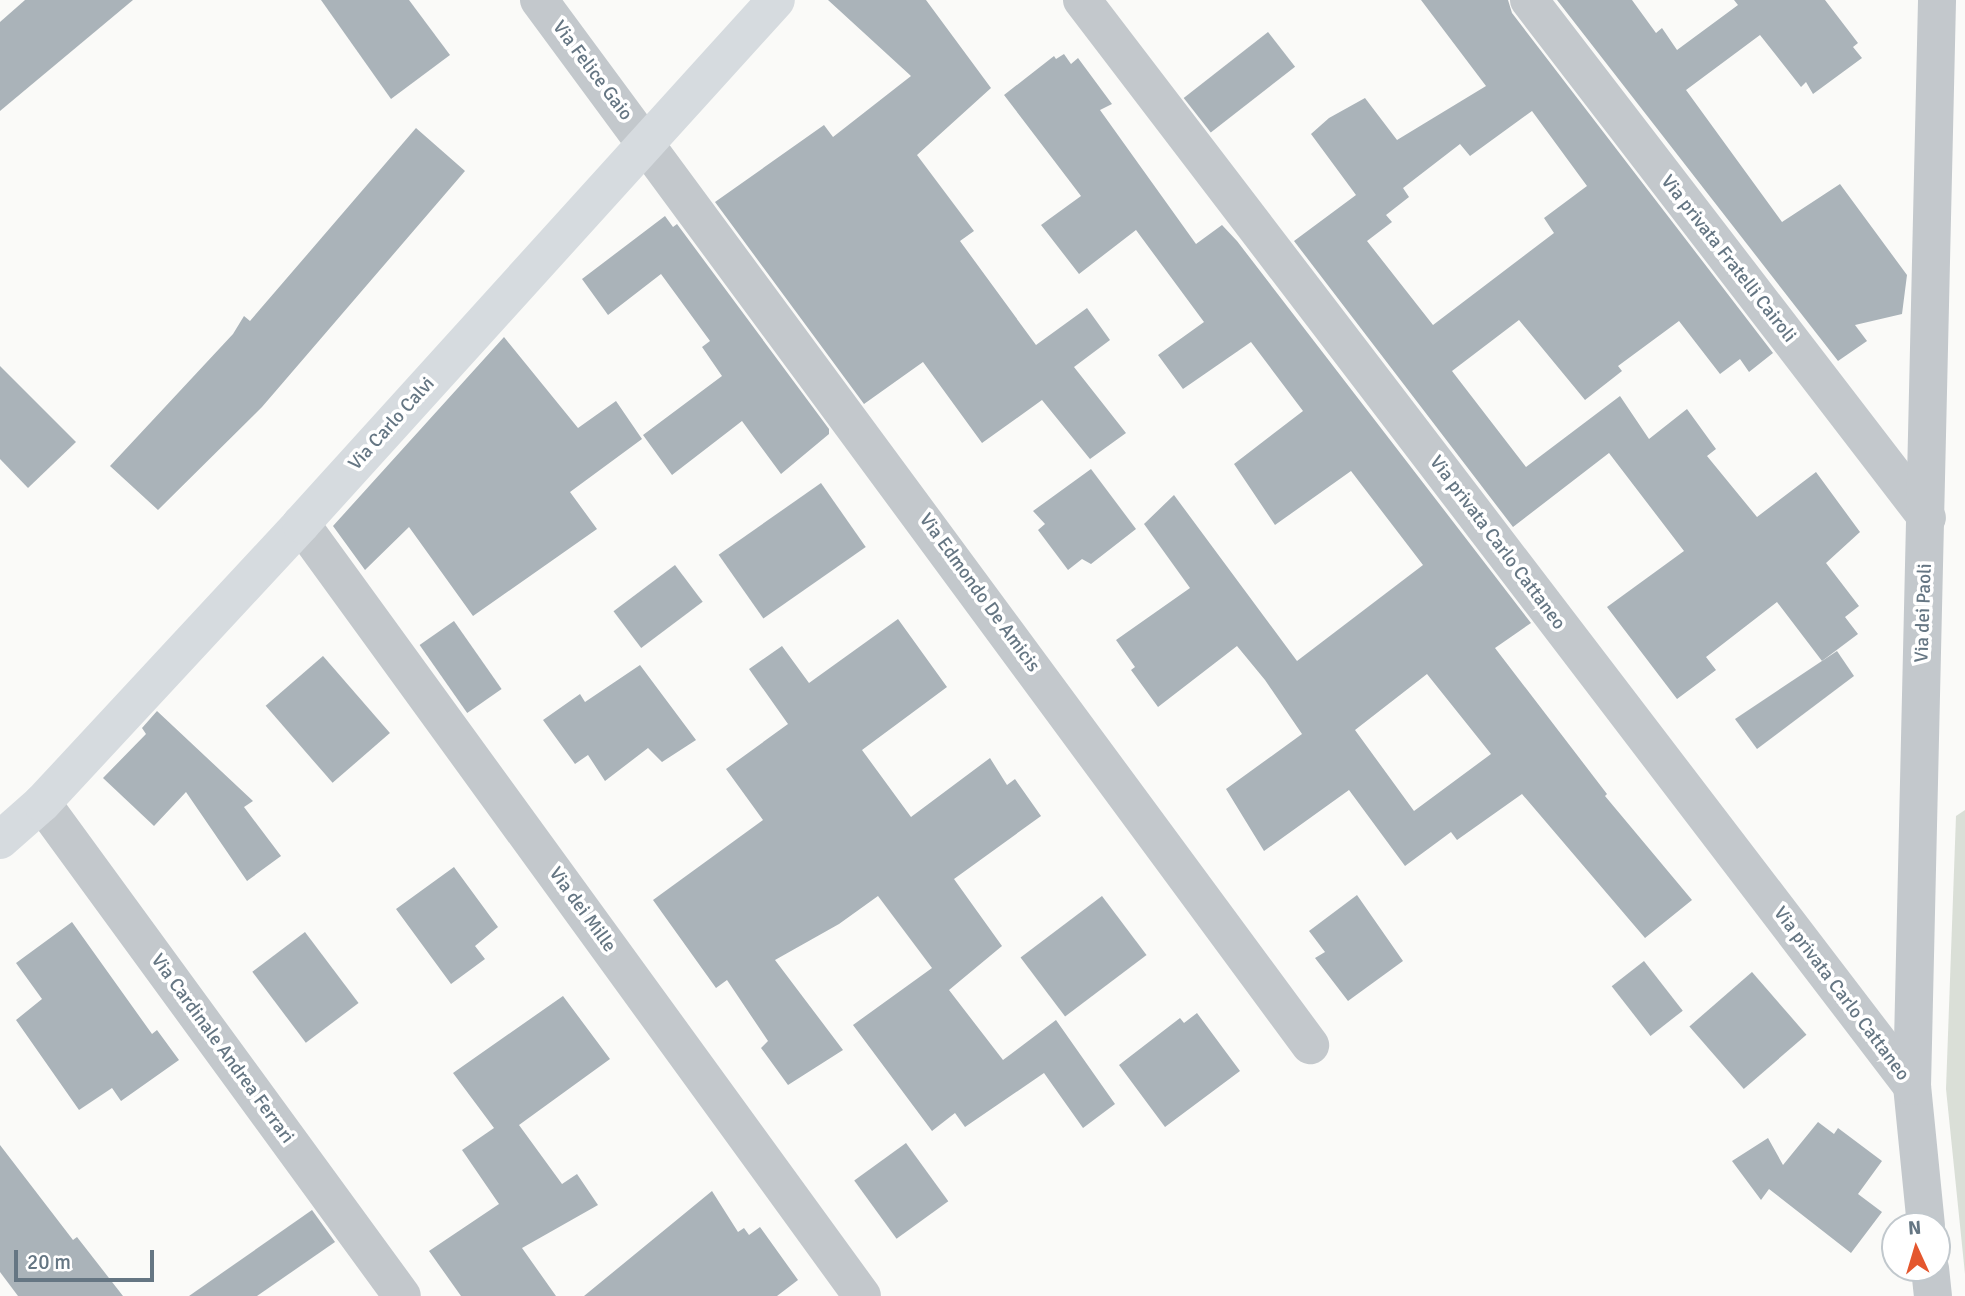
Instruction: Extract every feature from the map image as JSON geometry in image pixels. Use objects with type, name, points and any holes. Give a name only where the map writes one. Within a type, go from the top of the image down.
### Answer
[{"type":"street","name":"Via Felice Gaio","points":[[538,0],[646,143]]},
{"type":"street","name":"Via Carlo Calvi","points":[[0,840],[42,803],[301,524],[776,0]]},
{"type":"street","name":"Via privata Carlo Cattaneo","points":[[1082,0],[1912,1086]]},
{"type":"street","name":"Via privata Fratelli Cairoli","points":[[1530,0],[1927,518]]},
{"type":"street","name":"Via dei Paoli","points":[[1925,1212],[1912,1086],[1937,0]]},
{"type":"street","name":"Via Edmondo De Amicis","points":[[646,143],[1310,1045]]},
{"type":"street","name":"Via dei Mille","points":[[301,524],[862,1296]]},
{"type":"street","name":"Via Cardinale Andrea Ferrari","points":[[42,803],[402,1296]]},
{"type":"shaded area","points":[[1965,810],[1965,1274],[1946,1089],[1956,816]]},
{"type":"building","points":[[25,0],[133,0],[0,111],[0,22]]},
{"type":"building","points":[[321,0],[409,0],[450,55],[391,99]]},
{"type":"building","points":[[828,0],[926,0],[991,88],[917,155],[974,231],[960,241],[1036,345],[1087,308],[1110,340],[1074,367],[1126,433],[1090,459],[1042,400],[982,443],[923,362],[864,404],[715,202],[824,125],[833,137],[911,76]]},
{"type":"building","points":[[1421,0],[1508,0],[1512,13],[1773,353],[1749,372],[1740,359],[1720,374],[1679,321],[1618,366],[1622,371],[1585,400],[1519,320],[1452,371],[1526,467],[1620,396],[1649,439],[1687,409],[1716,449],[1707,456],[1757,517],[1816,472],[1860,532],[1826,563],[1859,606],[1845,617],[1858,634],[1822,661],[1777,602],[1706,657],[1716,670],[1677,699],[1607,607],[1684,551],[1609,453],[1513,527],[1294,241],[1356,195],[1311,134],[1329,118],[1365,98],[1397,140],[1486,86]],"holes":[[[1532,111],[1587,186],[1544,218],[1554,233],[1433,325],[1367,241],[1392,222],[1386,215],[1409,197],[1403,188],[1460,144],[1470,156]]]},
{"type":"building","points":[[1557,0],[1632,0],[1656,33],[1662,28],[1677,50],[1738,5],[1734,0],[1825,0],[1858,43],[1853,47],[1862,58],[1813,94],[1806,82],[1801,87],[1760,35],[1686,90],[1782,222],[1840,184],[1907,275],[1902,314],[1855,325],[1867,341],[1838,361]]},
{"type":"building","points":[[1268,32],[1295,67],[1211,133],[1184,98]]},
{"type":"building","points":[[1064,54],[1071,64],[1078,58],[1112,104],[1100,110],[1196,244],[1222,225],[1237,241],[1531,623],[1495,648],[1607,794],[1605,796],[1692,900],[1645,938],[1522,794],[1457,840],[1451,832],[1405,866],[1349,790],[1264,851],[1226,789],[1302,734],[1265,680],[1237,646],[1158,707],[1131,670],[1135,667],[1116,640],[1190,588],[1144,524],[1174,495],[1297,661],[1423,565],[1351,471],[1275,525],[1234,464],[1303,411],[1251,342],[1183,389],[1158,355],[1204,322],[1136,230],[1079,274],[1041,225],[1081,196],[1004,95],[1054,56],[1056,59]],"holes":[[[1427,674],[1491,754],[1414,811],[1355,730]]]},
{"type":"building","points":[[416,128],[465,171],[262,407],[158,510],[110,466],[233,334],[244,316],[250,321]]},
{"type":"building","points":[[665,216],[673,227],[677,224],[829,429],[829,434],[781,474],[742,421],[672,475],[643,435],[722,376],[702,347],[710,341],[661,274],[608,315],[582,279]]},
{"type":"building","points":[[504,337],[578,428],[616,401],[642,439],[570,492],[597,529],[473,616],[409,527],[365,570],[333,526]]},
{"type":"building","points":[[0,366],[76,442],[28,488],[0,459]]},
{"type":"building","points":[[1091,469],[1136,529],[1091,564],[1082,559],[1068,570],[1038,530],[1045,524],[1033,511]]},
{"type":"building","points":[[821,483],[866,547],[763,619],[719,555]]},
{"type":"building","points":[[675,565],[703,602],[641,648],[614,611]]},
{"type":"building","points":[[898,619],[947,687],[862,750],[911,817],[990,758],[1007,785],[1015,779],[1041,816],[954,879],[1002,946],[949,990],[1003,1060],[1056,1020],[1115,1104],[1083,1128],[1044,1073],[965,1127],[955,1113],[932,1131],[853,1025],[932,968],[878,896],[839,924],[775,960],[843,1050],[788,1085],[761,1048],[768,1041],[727,980],[716,988],[653,900],[763,820],[726,769],[788,724],[749,669],[782,646],[809,683]]},
{"type":"building","points":[[454,621],[502,689],[467,713],[420,645]]},
{"type":"building","points":[[1837,651],[1854,676],[1757,749],[1735,719]]},
{"type":"building","points":[[323,656],[390,733],[333,783],[266,706]]},
{"type":"building","points":[[640,665],[696,740],[662,762],[648,748],[605,781],[588,755],[575,764],[543,720],[580,694],[585,702]]},
{"type":"building","points":[[157,711],[253,801],[244,807],[281,856],[247,881],[186,792],[154,826],[103,778],[146,734],[142,728]]},
{"type":"building","points":[[454,867],[498,927],[475,946],[485,959],[451,984],[396,909]]},
{"type":"building","points":[[1357,895],[1403,961],[1348,1001],[1315,958],[1325,952],[1309,931]]},
{"type":"building","points":[[1102,896],[1147,955],[1065,1016],[1021,957]]},
{"type":"building","points":[[72,922],[152,1034],[157,1030],[179,1060],[121,1101],[112,1088],[79,1110],[16,1020],[42,999],[16,963]]},
{"type":"building","points":[[305,932],[359,1003],[306,1043],[252,972]]},
{"type":"building","points":[[1644,961],[1683,1011],[1650,1036],[1612,986]]},
{"type":"building","points":[[1752,972],[1806,1035],[1744,1089],[1689,1026]]},
{"type":"building","points":[[563,996],[610,1059],[519,1125],[562,1184],[577,1174],[598,1205],[522,1248],[556,1296],[461,1296],[429,1251],[499,1204],[462,1150],[494,1128],[453,1073]]},
{"type":"building","points":[[1197,1013],[1240,1071],[1165,1127],[1119,1065],[1180,1018],[1184,1023]]},
{"type":"building","points":[[1818,1122],[1834,1134],[1838,1128],[1882,1161],[1858,1194],[1882,1212],[1851,1253],[1769,1189],[1761,1200],[1732,1161],[1768,1138],[1783,1165]]},
{"type":"building","points":[[906,1143],[948,1201],[897,1239],[854,1181]]},
{"type":"building","points":[[0,1145],[73,1240],[77,1237],[123,1296],[18,1296],[0,1272]]},
{"type":"building","points":[[712,1191],[738,1232],[744,1228],[749,1235],[760,1227],[798,1280],[777,1296],[584,1296]]},
{"type":"building","points":[[312,1210],[335,1242],[257,1296],[189,1296]]}]
